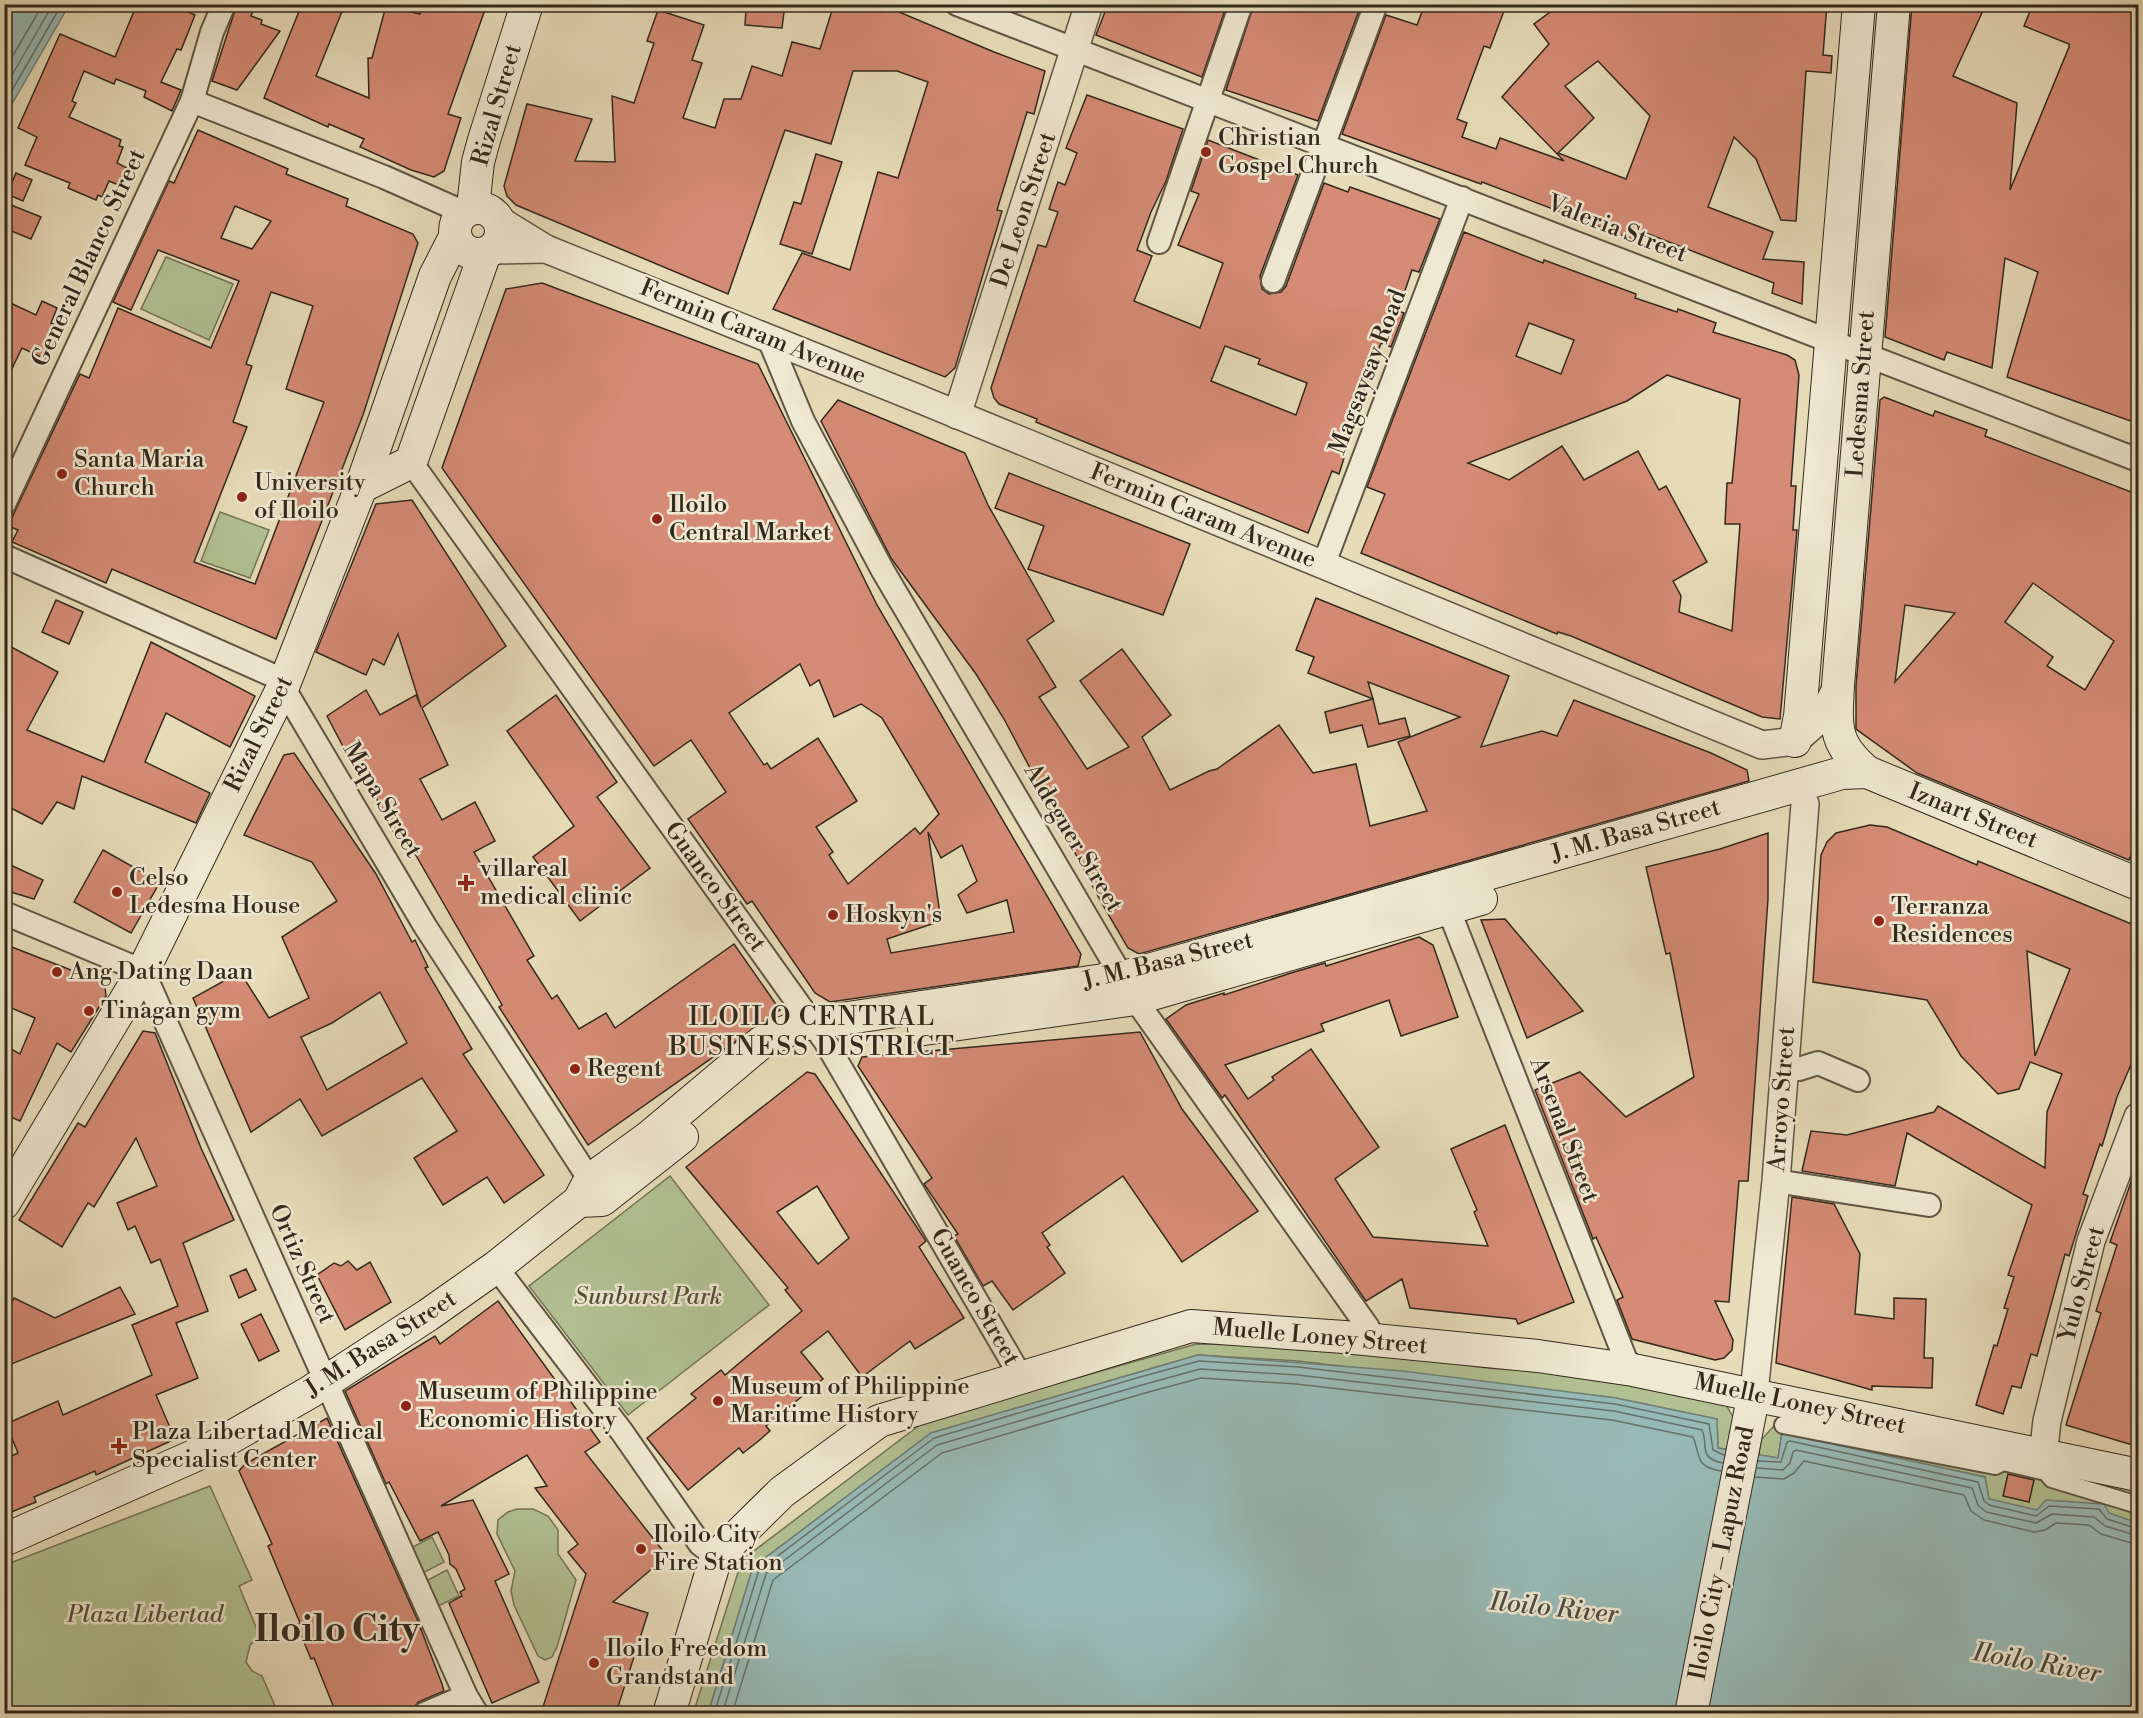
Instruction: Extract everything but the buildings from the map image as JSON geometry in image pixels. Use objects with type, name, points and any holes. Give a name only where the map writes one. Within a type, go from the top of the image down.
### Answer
[{"type":"main road","name":"Rizal Street","points":[[411,462],[478,230],[478,162],[528,4]]},
{"type":"main road","name":"Ledesma Street","points":[[1796,741],[1800,716],[1829,340],[1859,4]]},
{"type":"main road","name":"Ledesma Street","points":[[1867,772],[1847,754],[1840,742],[1837,720],[1838,685],[1894,4]]},
{"type":"main road","name":"Rizal Street","points":[[4,1203],[143,971],[283,687],[361,488],[435,276],[478,230]]},
{"type":"main road","points":[[361,488],[411,462]]},
{"type":"main road","name":"Iznart Street","points":[[1805,794],[1842,773],[1867,772],[2139,884]]},
{"type":"main road","points":[[1805,794],[1861,792],[2139,904]]},
{"type":"main road","name":"J. M. Basa Street","points":[[1130,988],[1805,794]]},
{"type":"main road","name":"J. M. Basa Street","points":[[4,1540],[214,1447],[324,1382],[428,1315],[590,1194],[638,1174],[771,1060],[818,1032],[1130,988],[1448,908],[1805,794]]},
{"type":"main road","name":"Muelle Loney Street","points":[[669,1713],[716,1557],[782,1492],[879,1421],[1191,1326],[1374,1340],[1538,1356],[1633,1370],[1754,1393],[2139,1475]]},
{"type":"main road","name":"Iloilo City – Lapuz Road","points":[[1691,1713],[1754,1393]]},
{"type":"street","name":"General Blanco Street","points":[[4,504],[192,101],[212,32],[224,4]]},
{"type":"street","name":"Valeria Street","points":[[957,4],[2139,460]]},
{"type":"street","name":"De Leon Street","points":[[957,415],[1089,4]]},
{"type":"street","points":[[1159,242],[1241,4]]},
{"type":"street","points":[[1273,281],[1377,4]]},
{"type":"street","name":"Fermin Caram Avenue","points":[[192,101],[384,177],[478,230],[546,249],[1762,745],[1796,741]]},
{"type":"street","name":"Magsaysay Road","points":[[1323,566],[1462,198]]},
{"type":"street","name":"Aldeguer Street","points":[[769,339],[803,421],[883,572],[1130,988],[1367,1326],[1374,1340]]},
{"type":"street","name":"Guanco Street","points":[[411,462],[818,1032],[1022,1377]]},
{"type":"street","name":"Mapa Street","points":[[4,556],[274,676],[283,687],[425,926],[590,1194]]},
{"type":"street","points":[[1796,741],[1821,718],[1838,685]]},
{"type":"street","name":"Arroyo Street","points":[[1754,1393],[1776,1181],[1805,794]]},
{"type":"street","name":"Arsenal Street","points":[[1448,908],[1625,1358],[1633,1370]]},
{"type":"street","points":[[4,913],[143,971]]},
{"type":"street","name":"Ortiz Street","points":[[143,971],[324,1382],[472,1705]]},
{"type":"street","points":[[1784,1070],[1818,1063],[1858,1080]]},
{"type":"street","name":"Yulo Street","points":[[2043,1456],[2047,1421],[2091,1241],[2139,1117]]},
{"type":"street","points":[[1776,1181],[1929,1205]]},
{"type":"street","points":[[496,1266],[622,1432],[700,1544],[716,1557]]},
{"type":"street","points":[[1783,1425],[1995,1466],[2003,1462],[2046,1472],[2052,1479],[2139,1505]]},
{"type":"street","points":[[424,1713],[472,1705]]},
{"type":"green space","points":[[166,257],[233,284],[209,340],[141,309]]},
{"type":"green space","points":[[220,512],[269,530],[250,578],[201,561]]},
{"type":"green space","name":"Sunburst Park","points":[[670,1176],[769,1305],[628,1415],[529,1286]]},
{"type":"green space","points":[[1196,1344],[1340,1351],[1502,1369],[1527,1367],[1724,1401],[1738,1426],[1731,1450],[1718,1448],[1717,1419],[1616,1398],[1298,1361],[1198,1355],[931,1433],[753,1567],[708,1713],[693,1714],[742,1560],[925,1421]]},
{"type":"green space","points":[[1784,1415],[2138,1483],[2138,1537],[1989,1499],[1985,1477],[1952,1470],[1943,1472],[1782,1433],[1778,1458],[1759,1455],[1761,1440]]},
{"type":"green space","name":"Plaza Libertad","points":[[210,1486],[252,1580],[239,1586],[260,1637],[250,1645],[246,1662],[252,1671],[262,1676],[278,1713],[5,1713],[5,1565]]},
{"type":"green space","points":[[517,1509],[533,1509],[548,1516],[558,1530],[558,1554],[576,1580],[557,1647],[552,1657],[545,1660],[538,1656],[514,1605],[511,1591],[515,1571],[497,1534],[498,1520],[508,1512]]},
{"type":"green space","points":[[432,1537],[444,1562],[417,1576],[405,1551]]},
{"type":"green space","points":[[447,1570],[459,1596],[432,1609],[420,1584]]},
{"type":"water","points":[[4,5],[69,5],[5,116]]},
{"type":"water","name":"Iloilo River","points":[[1198,1355],[1403,1371],[1616,1398],[1717,1419],[1718,1448],[1778,1458],[1782,1433],[1985,1477],[1989,1499],[2037,1510],[2046,1500],[2104,1504],[2109,1513],[2138,1523],[2138,1713],[708,1714],[753,1567],[931,1433]]},
{"type":"place","name":"Christian Gospel Church","points":[[1206,152]]},
{"type":"place","name":"Santa Maria Church","points":[[62,474]]},
{"type":"place","name":"University of Iloilo","points":[[242,497]]},
{"type":"place","name":"Iloilo Central Market","points":[[657,519]]},
{"type":"place","name":"villareal medical clinic","points":[[466,883]]},
{"type":"place","name":"Celso Ledesma House","points":[[117,892]]},
{"type":"place","name":"Hoskyn's","points":[[833,915]]},
{"type":"place","name":"Terranza Residences","points":[[1879,921]]},
{"type":"place","name":"Ang Dating Daan","points":[[57,972]]},
{"type":"place","name":"Tinagan gym","points":[[89,1011]]},
{"type":"place","name":"Regent","points":[[575,1069]]},
{"type":"place","name":"Museum of Philippine Maritime History","points":[[718,1401]]},
{"type":"place","name":"Museum of Philippine Economic History","points":[[406,1406]]},
{"type":"place","name":"Plaza Libertad Medical Specialist Center","points":[[119,1446]]},
{"type":"place","name":"Iloilo City Fire Station","points":[[641,1549]]},
{"type":"place","name":"Iloilo Freedom Grandstand","points":[[594,1663]]},
{"type":"district","name":"ILOILO CENTRAL BUSINESS DISTRICT","points":[[812,1032]]},
{"type":"district","name":"Iloilo City","points":[[337,1630]]}]
